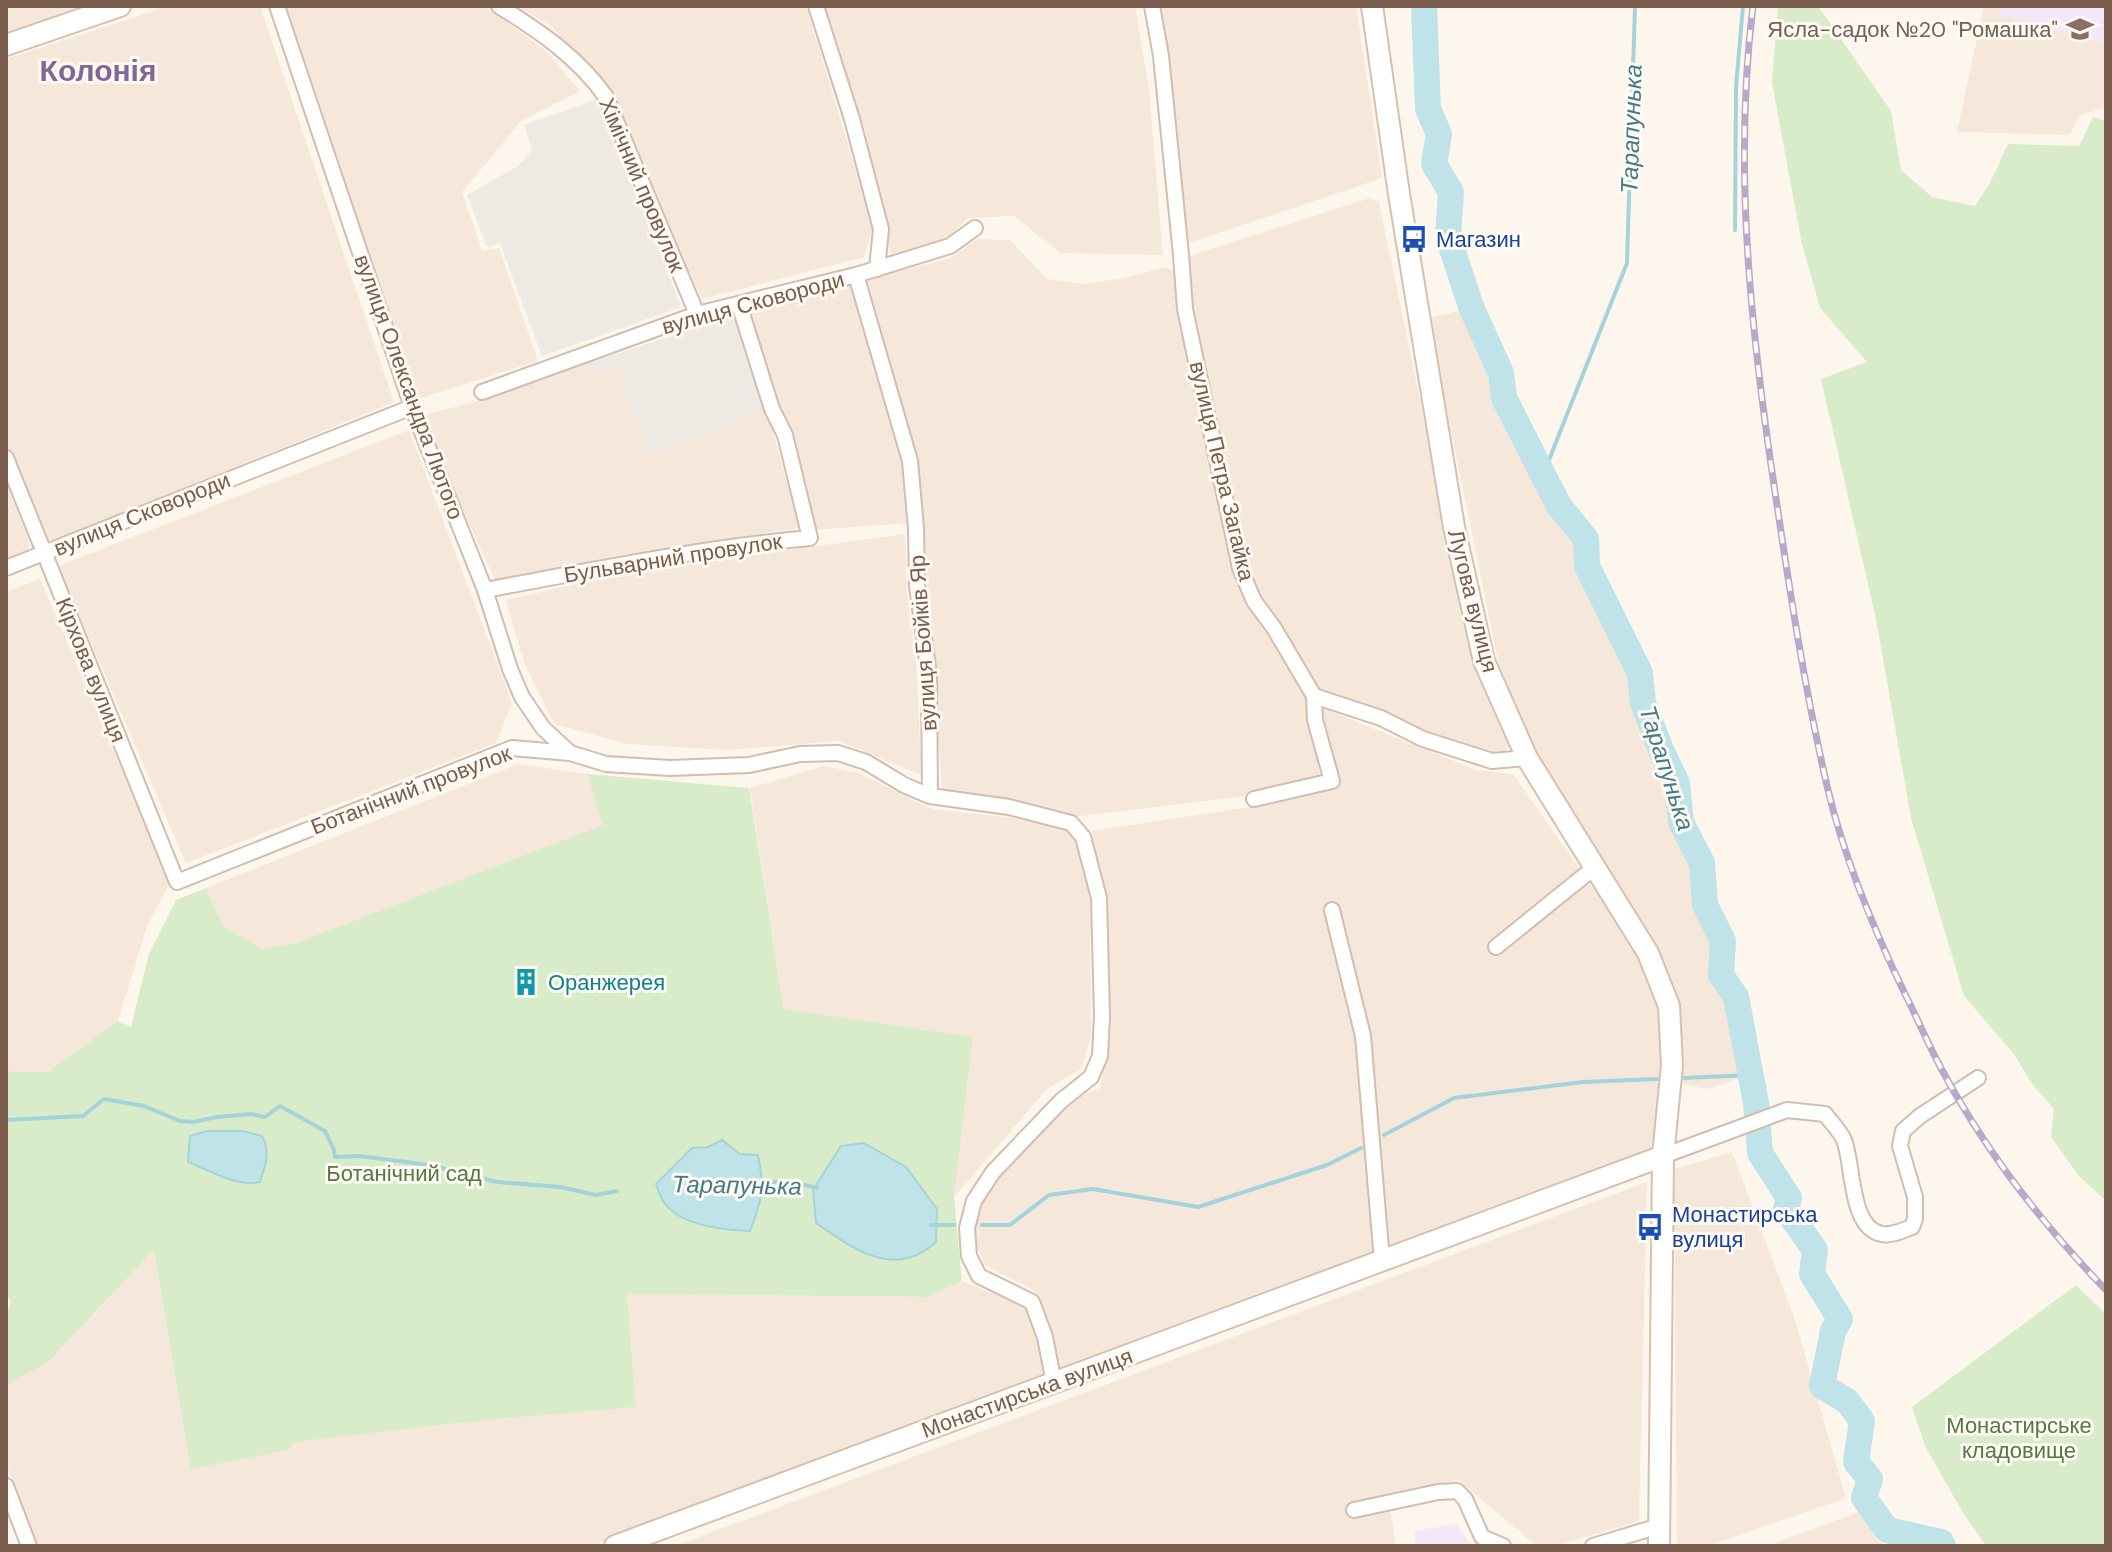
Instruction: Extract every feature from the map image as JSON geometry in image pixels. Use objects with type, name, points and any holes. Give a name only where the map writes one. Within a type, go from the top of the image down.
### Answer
[{"type":"street","points":[[6,45],[120,6]]},
{"type":"street","name":"вулиця Олександра Лютого","points":[[277,6],[412,407],[485,590],[510,669],[522,697],[543,728],[570,753]]},
{"type":"street","name":"Хімічний провулок","points":[[499,6],[548,37],[597,83],[606,97],[697,314]]},
{"type":"street","points":[[816,6],[852,119],[881,229],[877,269]]},
{"type":"street","name":"вулиця Петра Загайка","points":[[1152,6],[1161,56],[1185,309],[1240,568],[1254,601],[1274,628],[1314,696]]},
{"type":"street","name":"Лугова вулиця","points":[[1372,6],[1399,194],[1454,527],[1484,661],[1527,758],[1648,953],[1669,1006],[1672,1065],[1663,1156],[1659,1536]]},
{"type":"street","name":"вулиця Сковороди","points":[[482,392],[697,314],[856,275],[950,246],[975,228]]},
{"type":"street","name":"вулиця Бойків Яр","points":[[856,275],[910,461],[917,586],[929,675],[930,796]]},
{"type":"street","name":"Бульварний провулок","points":[[485,590],[621,564],[753,543],[810,538],[785,435],[772,409],[739,304]]},
{"type":"street","name":"вулиця Сковороди","points":[[6,568],[412,407]]},
{"type":"street","name":"Кірхова вулиця","points":[[6,458],[177,882]]},
{"type":"street","points":[[1254,799],[1332,781],[1315,720],[1314,696],[1381,718],[1423,739],[1492,761],[1527,758]]},
{"type":"street","name":"Ботанічний провулок","points":[[177,882],[512,748],[570,753],[606,764],[670,768],[749,765],[800,754],[838,753],[866,762],[904,785],[930,796]]},
{"type":"street","points":[[930,796],[1009,807],[1071,823],[1083,837],[1099,898],[1100,1056],[1091,1077],[1061,1101],[993,1172],[974,1201],[967,1228],[969,1256],[979,1276],[1032,1302],[1045,1337],[1054,1383]]},
{"type":"street","points":[[1496,947],[1595,867]]},
{"type":"street","points":[[1332,910],[1363,1036],[1382,1261]]},
{"type":"street","points":[[1663,1156],[1787,1110],[1825,1114],[1843,1139],[1860,1215],[1868,1228],[1882,1234],[1897,1233],[1912,1227],[1915,1219],[1915,1197],[1900,1146],[1903,1131],[1920,1116],[1978,1078]]},
{"type":"street","name":"Монастирська вулиця","points":[[615,1546],[1663,1156]]},
{"type":"street","points":[[6,1486],[29,1546]]},
{"type":"street","points":[[1354,1510],[1438,1492],[1457,1491],[1465,1499],[1482,1537],[1503,1546]]},
{"type":"street","points":[[1593,1546],[1659,1536]]},
{"type":"shaded area","points":[[6,6],[91,6],[6,35]]},
{"type":"shaded area","points":[[169,6],[260,6],[394,402],[61,539],[49,540],[41,535],[6,446],[6,59]]},
{"type":"shaded area","points":[[283,6],[485,6],[546,51],[580,91],[521,121],[462,192],[482,251],[499,248],[538,361],[418,399]]},
{"type":"shaded area","points":[[516,6],[806,6],[873,227],[864,257],[702,299],[651,193],[609,90],[550,25]]},
{"type":"shaded area","points":[[822,6],[1135,6],[1149,89],[1163,255],[1060,253],[1014,216],[968,218],[946,240],[891,254],[865,131]]},
{"type":"shaded area","points":[[1161,6],[1356,6],[1382,178],[1189,243]]},
{"type":"shaded area","points":[[1984,6],[2106,6],[2106,107],[2080,116],[2069,135],[1957,132]]},
{"type":"shaded area","name":"Ясла-садок №20 \"Ромашка\"","points":[[2002,6],[2106,6],[2106,44],[2000,14]]},
{"type":"shaded area","points":[[601,98],[681,307],[542,356],[500,243],[487,247],[467,195],[518,166],[532,150],[524,125]]},
{"type":"shaded area","points":[[1370,198],[1379,202],[1474,661],[1509,746],[1503,754],[1482,755],[1315,690],[1256,599],[1243,561],[1189,308],[1184,265],[1189,256]]},
{"type":"shaded area","points":[[976,239],[1010,240],[1047,279],[1083,284],[1124,278],[1165,267],[1174,271],[1234,577],[1306,694],[1320,777],[1248,796],[1071,817],[1013,801],[942,789],[934,677],[920,585],[920,528],[863,279],[950,259]]},
{"type":"shaded area","points":[[852,283],[906,465],[907,523],[814,530],[749,310]]},
{"type":"shaded area","points":[[1460,311],[1547,511],[1575,547],[1580,571],[1633,680],[1636,701],[1672,791],[1671,826],[1696,867],[1701,910],[1715,951],[1715,982],[1728,1001],[1743,1077],[1707,1089],[1683,1084],[1680,1014],[1656,944],[1535,749],[1499,665],[1428,318]]},
{"type":"shaded area","points":[[739,314],[767,409],[649,457],[618,368],[596,373],[592,362]]},
{"type":"shaded area","points":[[592,361],[596,373],[618,367],[767,409],[799,528],[614,556],[496,582],[420,416],[493,397]]},
{"type":"shaded area","points":[[409,430],[512,703],[496,743],[186,863],[58,566]]},
{"type":"shaded area","points":[[6,484],[28,538],[29,548],[22,556],[6,562]]},
{"type":"shaded area","points":[[905,534],[907,592],[917,672],[921,775],[838,741],[728,750],[628,744],[554,724],[524,662],[506,600],[624,573]]},
{"type":"shaded area","points":[[40,579],[170,883],[148,923],[118,1021],[48,1073],[6,1071],[6,902],[9,900],[6,894],[6,592]]},
{"type":"shaded area","points":[[1320,707],[1476,770],[1513,774],[1639,953],[1657,1003],[1664,1052],[1661,1102],[1650,1151],[1387,1248],[1356,1031],[1378,1251],[1060,1369],[1035,1291],[985,1265],[976,1244],[976,1204],[1001,1170],[1068,1102],[1100,1088],[1111,1032],[1092,831],[1262,805],[1336,784],[1319,719]]},
{"type":"shaded area","points":[[518,764],[587,774],[604,825],[296,943],[261,949],[223,925],[206,888]]},
{"type":"shaded area","points":[[823,766],[859,773],[932,809],[1063,827],[1078,839],[1090,902],[1091,1036],[1081,1069],[1047,1089],[954,1197],[973,1037],[784,1009],[750,788]]},
{"type":"shaded area","points":[[1732,1152],[1795,1320],[1846,1498],[1708,1546],[1677,1546],[1674,1169]]},
{"type":"shaded area","points":[[1647,1182],[1639,1521],[1555,1546],[1537,1546],[1458,1480],[1388,1494],[1396,1546],[675,1546]]},
{"type":"shaded area","points":[[155,1249],[191,1468],[288,1450],[295,1442],[636,1407],[627,1294],[927,1297],[962,1281],[1027,1307],[1040,1337],[1046,1373],[591,1546],[38,1546],[6,1463],[6,1385],[46,1364]]},
{"type":"shaded area","points":[[1859,1512],[1878,1541],[1886,1546],[1767,1546]]},
{"type":"shaded area","points":[[1456,1524],[1471,1546],[1416,1546],[1414,1531]]},
{"type":"green space","points":[[1778,6],[1818,6],[1891,111],[1901,170],[1932,197],[1975,206],[1990,183],[2008,144],[2079,146],[2093,117],[2106,121],[2106,1201],[2079,1176],[2051,1137],[2054,1109],[2033,1085],[2013,1053],[1964,996],[1911,818],[1876,619],[1821,379],[1867,362],[1820,308],[1801,240],[1772,82]]},
{"type":"green space","name":"Ботанічний сад","points":[[587,774],[749,788],[784,1009],[973,1037],[954,1197],[962,1281],[927,1297],[627,1294],[636,1407],[295,1442],[288,1450],[191,1469],[154,1250],[46,1364],[6,1385],[6,1317],[11,1302],[6,1293],[6,1071],[48,1072],[118,1021],[131,1027],[149,954],[176,900],[206,888],[223,925],[261,949],[296,943],[603,825]]},
{"type":"green space","name":"Монастирське кладовище","points":[[2076,1285],[2106,1314],[2106,1546],[1986,1546],[1926,1448],[1912,1407]]},
{"type":"water","points":[[207,1131],[242,1131],[262,1136],[267,1153],[260,1182],[233,1180],[188,1162],[190,1136]]},
{"type":"water","points":[[722,1140],[740,1154],[758,1155],[761,1194],[750,1231],[715,1228],[680,1216],[663,1201],[656,1184],[692,1148],[708,1147]]},
{"type":"water","points":[[864,1143],[906,1167],[937,1209],[936,1242],[920,1253],[905,1259],[890,1260],[874,1256],[816,1223],[813,1190],[841,1146]]},
{"type":"waterway","name":"Тарапунька","points":[[1424,6],[1428,109],[1439,134],[1434,164],[1451,192],[1448,236],[1471,307],[1501,373],[1504,398],[1559,506],[1586,539],[1587,566],[1640,673],[1643,703],[1677,783],[1681,822],[1702,863],[1705,905],[1723,941],[1721,975],[1736,997],[1756,1103],[1760,1153],[1789,1198],[1786,1209],[1815,1250],[1812,1274],[1840,1319],[1833,1331],[1822,1386],[1847,1401],[1862,1421],[1856,1462],[1870,1479],[1864,1498],[1887,1530],[1941,1542],[1943,1546]]},
{"type":"waterway","name":"Тарапунька","points":[[1543,475],[1627,263],[1635,6]]},
{"type":"waterway","points":[[1735,230],[1736,87],[1743,6]]},
{"type":"waterway","name":"Тарапунька","points":[[1684,1078],[1750,1075]]},
{"type":"waterway","name":"Тарапунька","points":[[1384,1135],[1454,1098],[1583,1082],[1657,1079]]},
{"type":"waterway","name":"Тарапунька","points":[[6,1120],[83,1116],[104,1099],[144,1106],[180,1121],[193,1122],[251,1114],[265,1117],[280,1106],[325,1131],[335,1157],[359,1156],[430,1165],[497,1182],[560,1187],[596,1195],[617,1191]]},
{"type":"waterway","name":"Тарапунька","points":[[982,1225],[1010,1225],[1049,1195],[1093,1189],[1198,1207],[1327,1165],[1361,1148]]},
{"type":"waterway","name":"Тарапунька","points":[[759,1182],[792,1182],[817,1188]]},
{"type":"waterway","name":"Тарапунька","points":[[931,1225],[954,1225]]},
{"type":"railway","points":[[1753,6],[1745,128],[1752,311],[1766,432],[1792,604],[1812,716],[1835,817],[1861,895],[1883,946],[1959,1100],[2016,1186],[2106,1290]]},
{"type":"place","name":"Ясла-садок №20 \"Ромашка\"","points":[[2080,29]]},
{"type":"place","name":"Магазин","points":[[1414,239]]},
{"type":"place","name":"Оранжерея","points":[[526,982]]},
{"type":"place","name":"Монастирська вулиця","points":[[1650,1227]]},
{"type":"district","name":"Колонія","points":[[98,70]]}]
